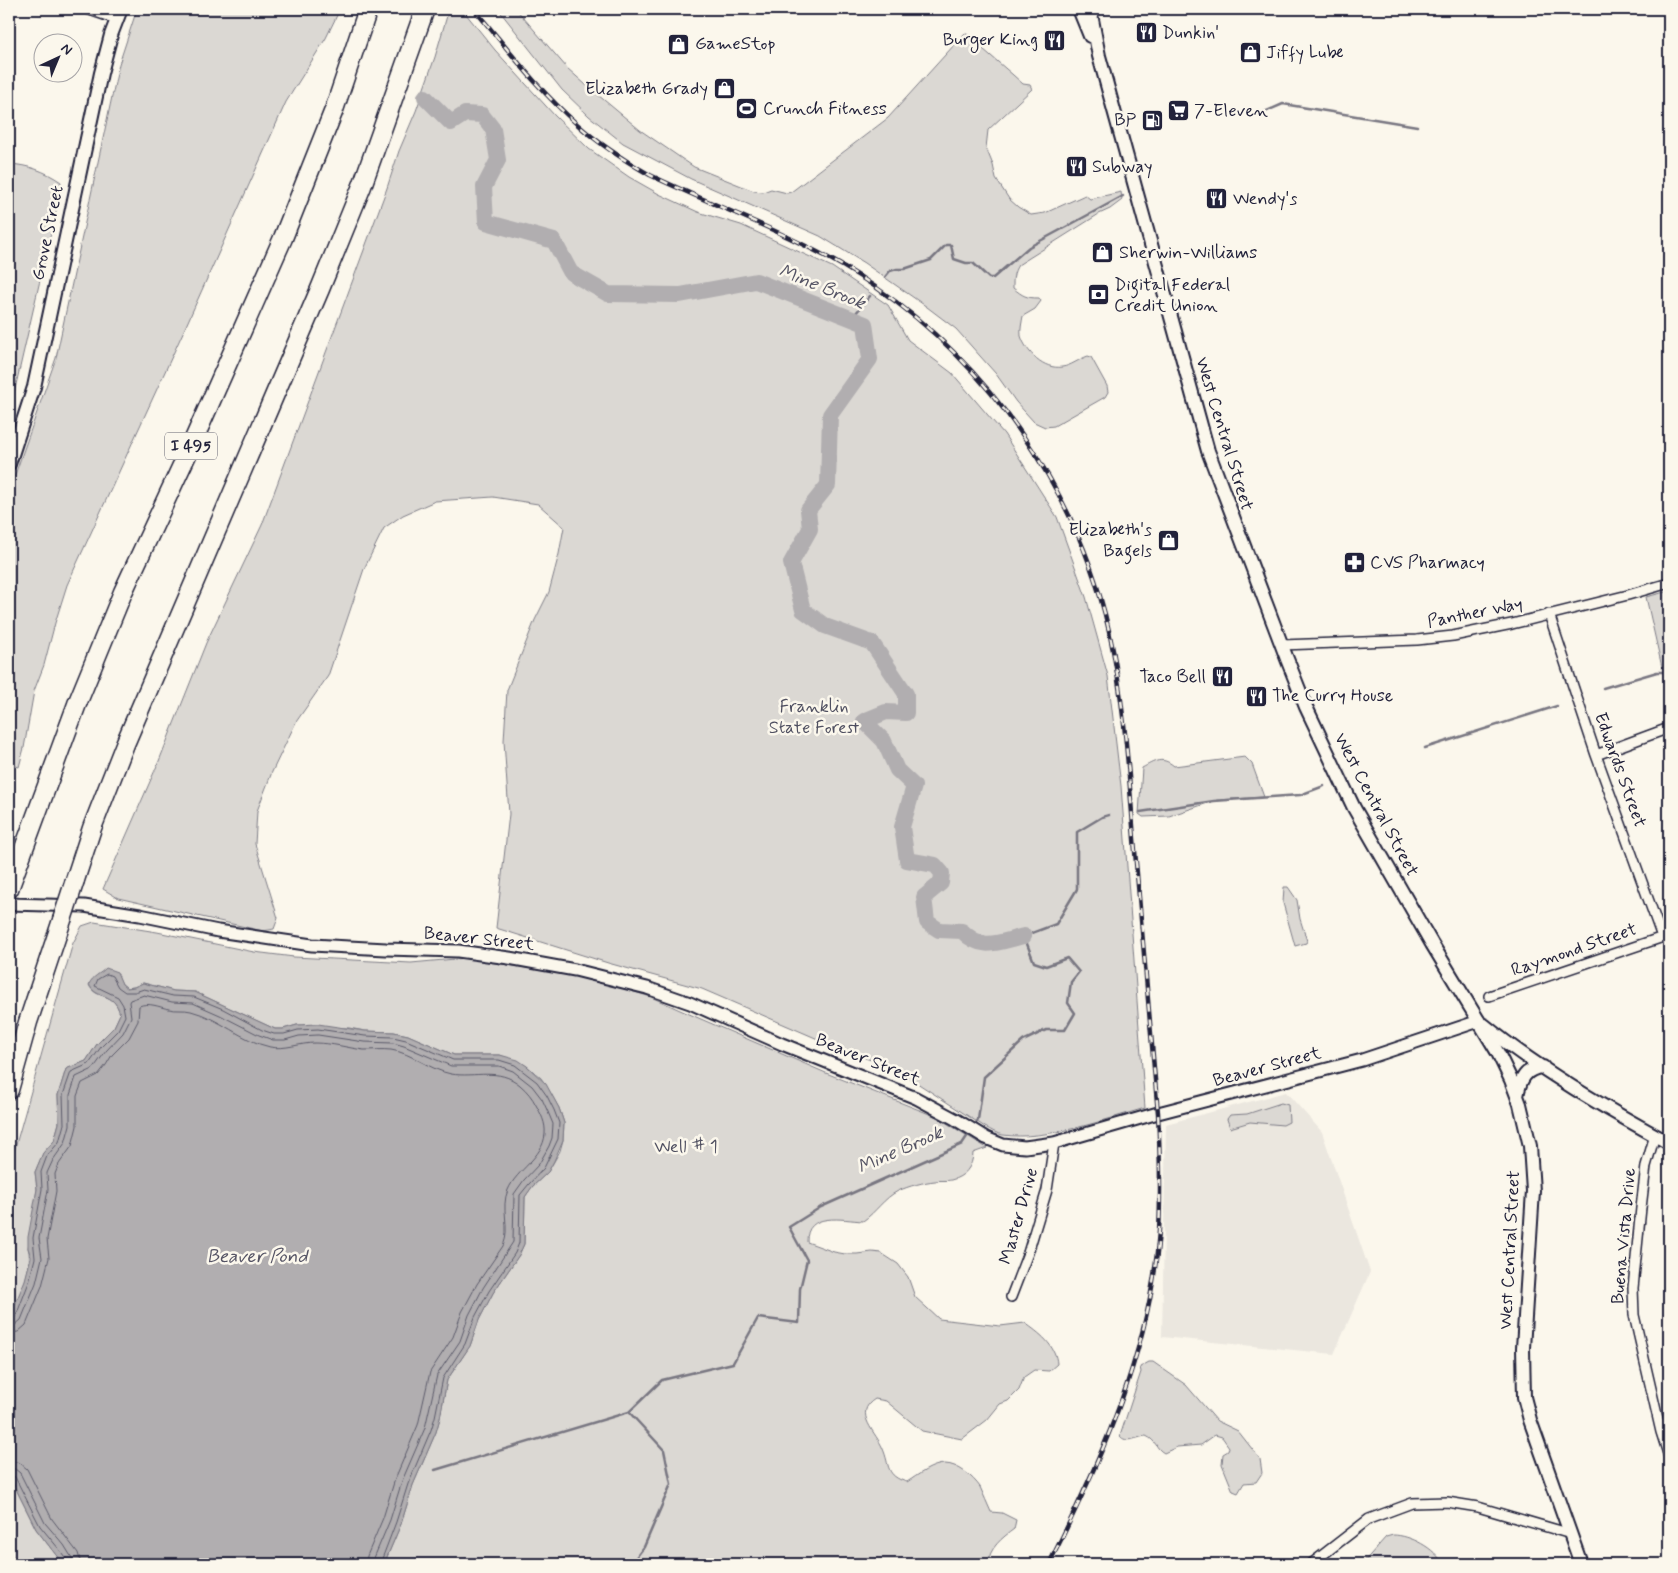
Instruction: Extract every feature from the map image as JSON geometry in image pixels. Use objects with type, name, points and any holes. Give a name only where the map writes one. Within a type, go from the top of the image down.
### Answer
[{"type":"highway","name":"I 495","points":[[10,885],[77,704],[123,592],[192,446],[283,238],[334,110],[368,9]]},
{"type":"highway","points":[[9,1090],[28,1022],[92,828],[125,744],[362,186],[425,9]]},
{"type":"main road","name":"West Central Street","points":[[1079,9],[1099,56]]},
{"type":"main road","name":"West Central Street","points":[[1090,9],[1099,56],[1208,451],[1282,646],[1306,707],[1354,808],[1503,1064],[1517,1096],[1530,1146],[1533,1191],[1522,1348],[1524,1397],[1530,1420],[1581,1564]]},
{"type":"main road","name":"Grove Street","points":[[9,464],[34,387],[100,73],[119,14]]},
{"type":"main road","points":[[1478,1021],[1543,1067],[1669,1143]]},
{"type":"main road","points":[[1517,1096],[1524,1075],[1533,1069],[1543,1067]]},
{"type":"street","points":[[87,9],[119,14]]},
{"type":"street","name":"Panther Way","points":[[1282,646],[1440,638],[1499,627],[1669,583]]},
{"type":"street","name":"Edwards Street","points":[[1549,614],[1596,755],[1666,936]]},
{"type":"street","points":[[1596,755],[1669,728]]},
{"type":"street","name":"Beaver Street","points":[[9,904],[84,906],[218,931],[312,945],[458,951],[575,970],[648,988],[690,1002],[782,1044],[916,1098],[992,1141],[1008,1146],[1025,1147],[1054,1143],[1166,1111],[1362,1060],[1478,1021]]},
{"type":"street","name":"Raymond Street","points":[[1489,996],[1666,936]]},
{"type":"street","name":"Buena Vista Drive","points":[[1655,1135],[1646,1166],[1641,1208],[1634,1288],[1634,1315],[1661,1432],[1669,1457]]},
{"type":"street","name":"Master Drive","points":[[1011,1297],[1028,1253],[1047,1190],[1054,1143]]},
{"type":"street","points":[[1311,1564],[1369,1519],[1412,1503],[1447,1502],[1478,1508],[1571,1534]]},
{"type":"shaded area","points":[[1286,1092],[1322,1132],[1370,1272],[1334,1354],[1162,1337],[1166,1124]]},
{"type":"green space","points":[[137,9],[340,9],[326,38],[286,102],[67,585],[44,665],[34,691],[19,767],[9,764],[9,492],[56,358],[119,64]]},
{"type":"green space","name":"Franklin State Forest","points":[[449,9],[462,9],[495,50],[555,116],[589,149],[629,177],[659,194],[698,212],[741,225],[832,267],[888,305],[908,340],[952,373],[1004,434],[1057,517],[1086,597],[1108,676],[1121,786],[1145,1108],[1056,1132],[1019,1136],[1001,1134],[985,1127],[894,1068],[848,1052],[702,989],[608,963],[496,928],[509,814],[504,741],[507,690],[535,620],[549,592],[564,527],[538,504],[493,497],[435,501],[403,515],[384,528],[364,569],[328,676],[296,722],[272,772],[257,811],[255,844],[278,918],[274,929],[263,931],[118,898],[103,889],[159,761],[206,643],[262,525],[399,151],[416,111]]},
{"type":"green space","points":[[498,9],[516,9],[567,68],[640,130],[694,167],[754,191],[763,192],[771,189],[787,193],[791,192],[888,118],[965,33],[982,44],[983,49],[1023,84],[1030,85],[1032,89],[988,130],[986,148],[996,179],[1009,199],[1031,215],[1045,213],[1085,195],[1090,199],[1121,192],[1122,200],[1110,209],[1018,265],[1013,279],[1013,288],[1019,293],[1031,298],[1039,298],[1041,301],[1035,309],[1023,316],[1021,336],[1031,354],[1042,363],[1055,367],[1072,364],[1088,356],[1091,357],[1107,386],[1108,392],[1105,397],[1054,426],[1045,427],[1034,422],[1016,402],[996,374],[956,329],[864,263],[820,236],[691,179],[623,143],[589,116],[562,90]]},
{"type":"green space","points":[[9,164],[36,169],[61,182],[9,415]]},
{"type":"green space","points":[[1669,591],[1669,716],[1666,685],[1646,597]]},
{"type":"green space","points":[[1245,757],[1252,764],[1264,797],[1217,800],[1169,816],[1143,817],[1139,814],[1142,768],[1147,765],[1162,760],[1174,766]]},
{"type":"green space","points":[[1284,887],[1288,887],[1297,900],[1306,943],[1295,946],[1283,903]]},
{"type":"green space","name":"Well # 1","points":[[94,922],[157,932],[254,952],[294,957],[411,963],[466,958],[602,982],[651,997],[826,1073],[937,1117],[987,1148],[973,1153],[971,1163],[964,1174],[951,1180],[921,1183],[898,1191],[888,1197],[863,1221],[836,1219],[819,1221],[808,1232],[807,1242],[845,1254],[881,1253],[898,1264],[908,1277],[915,1297],[939,1319],[1000,1326],[1025,1323],[1041,1335],[1050,1345],[1054,1351],[1057,1364],[1049,1371],[1034,1370],[1024,1377],[1019,1390],[1008,1401],[1000,1404],[987,1420],[962,1439],[922,1431],[886,1401],[875,1399],[868,1405],[866,1410],[868,1423],[880,1443],[889,1469],[895,1477],[907,1482],[925,1470],[940,1464],[955,1466],[977,1483],[991,1512],[1002,1513],[1016,1520],[1014,1529],[994,1548],[988,1564],[384,1564],[401,1524],[413,1485],[436,1432],[447,1380],[470,1346],[479,1320],[493,1293],[519,1255],[524,1244],[525,1197],[532,1187],[548,1172],[560,1151],[564,1123],[559,1108],[541,1078],[527,1066],[500,1055],[454,1055],[408,1035],[394,1032],[297,1025],[275,1029],[195,992],[174,991],[143,983],[127,988],[122,984],[116,972],[104,970],[89,985],[96,993],[114,1002],[120,1014],[114,1027],[97,1044],[86,1061],[66,1069],[58,1095],[59,1123],[54,1141],[43,1153],[35,1172],[37,1189],[28,1248],[29,1266],[9,1325],[9,1169],[73,943],[82,926]]},
{"type":"green space","points":[[1281,1103],[1288,1105],[1289,1122],[1283,1125],[1250,1122],[1230,1128],[1227,1119],[1230,1115],[1247,1114]]},
{"type":"green space","points":[[1153,1362],[1186,1385],[1217,1421],[1238,1431],[1260,1459],[1262,1473],[1256,1482],[1244,1483],[1238,1493],[1233,1491],[1222,1464],[1223,1454],[1228,1451],[1229,1447],[1222,1437],[1215,1435],[1201,1445],[1177,1447],[1164,1453],[1146,1436],[1125,1440],[1120,1436],[1141,1372],[1140,1367]]},
{"type":"green space","points":[[9,1475],[36,1529],[63,1564],[9,1564]]},
{"type":"green space","points":[[1393,1535],[1407,1537],[1428,1548],[1443,1564],[1362,1564],[1386,1537]]},
{"type":"water","name":"Beaver Pond","points":[[106,968],[117,972],[122,984],[127,988],[143,983],[174,991],[195,992],[275,1029],[318,1024],[365,1031],[394,1032],[408,1035],[454,1055],[500,1055],[518,1060],[546,1084],[559,1108],[564,1123],[563,1140],[548,1172],[532,1187],[525,1197],[524,1244],[519,1255],[493,1293],[479,1320],[470,1346],[447,1380],[436,1432],[413,1485],[401,1524],[384,1564],[63,1564],[36,1529],[9,1475],[9,1325],[31,1257],[28,1248],[28,1237],[37,1189],[35,1172],[43,1153],[54,1141],[59,1123],[58,1095],[66,1069],[86,1061],[97,1044],[114,1027],[120,1014],[114,1002],[96,992],[89,984]]},
{"type":"waterway","name":"Mine Brook","points":[[425,97],[451,123],[465,114],[482,115],[493,129],[498,160],[484,187],[486,222],[554,241],[571,273],[608,294],[680,295],[756,281],[865,324],[870,359],[830,415],[828,485],[808,510],[810,529],[791,563],[803,610],[825,626],[872,643],[906,694],[906,713],[886,712],[864,721],[884,741],[897,770],[914,786],[902,827],[907,860],[935,865],[942,873],[941,883],[924,897],[927,922],[939,930],[962,931],[977,941],[984,943],[998,943],[1024,936]]},
{"type":"waterway","points":[[1260,114],[1283,104],[1417,126]]},
{"type":"waterway","points":[[885,277],[890,271],[904,269],[931,260],[946,245],[951,245],[954,259],[973,263],[989,278],[993,278],[1029,247],[1123,196]]},
{"type":"waterway","points":[[851,319],[870,296]]},
{"type":"waterway","points":[[1603,688],[1657,672],[1669,672]]},
{"type":"waterway","points":[[1425,748],[1557,706]]},
{"type":"waterway","points":[[1140,812],[1214,801],[1300,795],[1324,786]]},
{"type":"waterway","name":"Mine Brook","points":[[973,1128],[978,1120],[984,1077],[1023,1041],[1046,1030],[1065,1030],[1075,1013],[1068,1003],[1071,982],[1079,972],[1067,958],[1046,966],[1034,962],[1024,936],[1056,924],[1077,889],[1077,832],[1102,817],[1109,815]]},
{"type":"waterway","name":"Mine Brook","points":[[631,1564],[644,1547],[671,1484],[664,1450],[629,1412],[662,1380],[733,1363],[758,1318],[799,1323],[800,1289],[807,1260],[789,1227],[821,1207],[962,1144],[970,1132]]},
{"type":"waterway","points":[[435,1470],[629,1412]]},
{"type":"railway","points":[[474,9],[549,97],[585,131],[621,158],[650,175],[793,239],[848,269],[916,318],[956,354],[992,394],[1024,437],[1052,482],[1076,530],[1095,580],[1109,631],[1119,685],[1126,741],[1158,1113],[1159,1231],[1154,1275],[1146,1318],[1134,1361],[1105,1444],[1049,1564]]},
{"type":"place","name":"Dunkin'","points":[[1146,33]]},
{"type":"place","name":"Burger King","points":[[1054,40]]},
{"type":"place","name":"GameStop","points":[[679,44]]},
{"type":"place","name":"Jiffy Lube","points":[[1250,53]]},
{"type":"place","name":"Elizabeth Grady","points":[[724,89]]},
{"type":"place","name":"Crunch Fitness","points":[[747,109]]},
{"type":"place","name":"7-Eleven","points":[[1178,111]]},
{"type":"place","name":"BP","points":[[1152,120]]},
{"type":"place","name":"Subway","points":[[1076,167]]},
{"type":"place","name":"Wendy's","points":[[1217,199]]},
{"type":"place","name":"Sherwin-Williams","points":[[1103,253]]},
{"type":"place","name":"Digital Federal Credit Union","points":[[1098,295]]},
{"type":"place","name":"Elizabeth's Bagels","points":[[1168,540]]},
{"type":"place","name":"CVS Pharmacy","points":[[1354,563]]},
{"type":"place","name":"Taco Bell","points":[[1222,677]]},
{"type":"place","name":"The Curry House","points":[[1256,696]]}]
